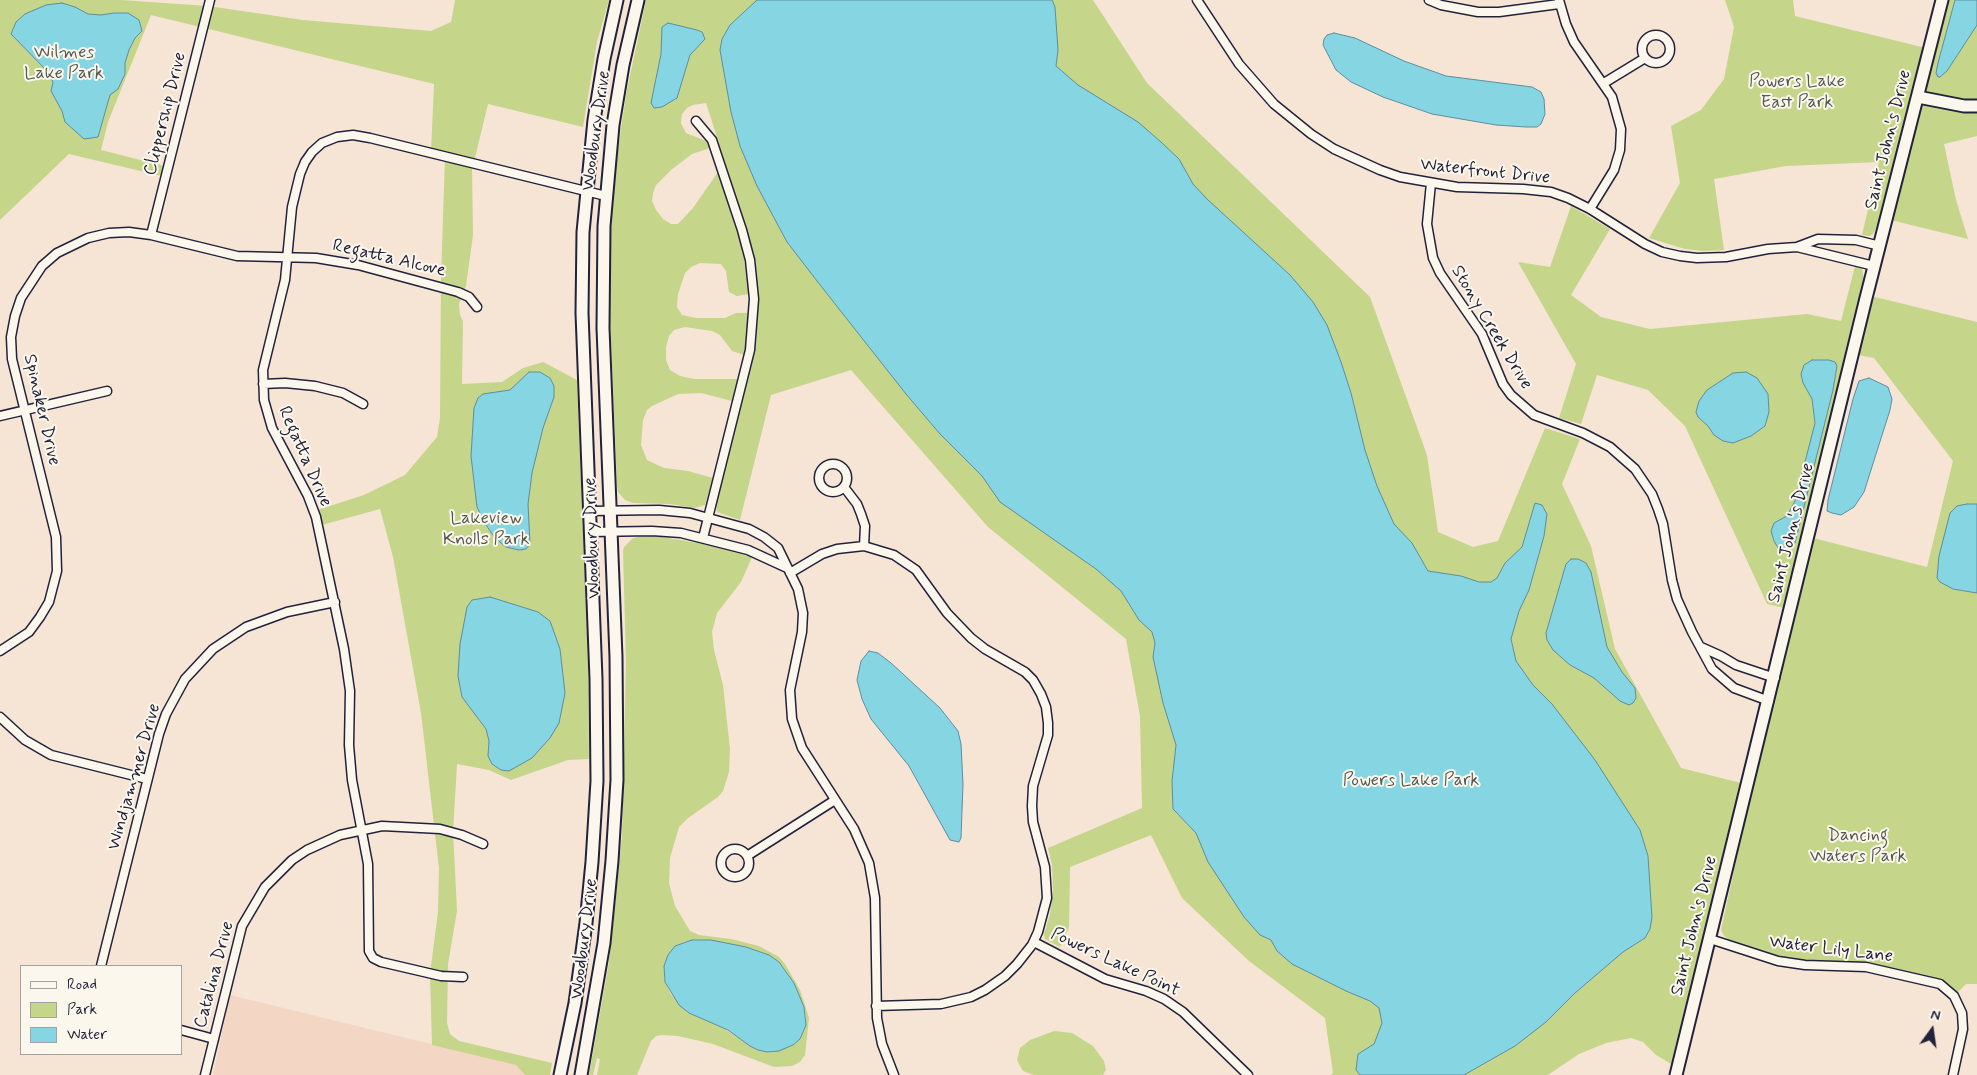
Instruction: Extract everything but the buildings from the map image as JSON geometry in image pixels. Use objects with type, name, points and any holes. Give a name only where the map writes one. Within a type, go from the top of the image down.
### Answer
[{"type":"main road","name":"Woodbury Drive","points":[[560,1075],[582,950],[595,821],[597,699],[582,293],[586,191],[597,100],[617,0]]},
{"type":"main road","name":"Woodbury Drive","points":[[581,1075],[604,943],[615,820],[617,705],[602,301],[606,196],[620,85],[638,0]]},
{"type":"main road","name":"Saint John's Drive","points":[[1676,1075],[1874,266],[1942,0]]},
{"type":"main road","points":[[1918,97],[1964,106],[1977,106]]},
{"type":"street","name":"Clippership Drive","points":[[151,235],[210,0]]},
{"type":"street","name":"Waterfront Drive","points":[[1197,0],[1239,64],[1258,87],[1291,119],[1334,149],[1357,161],[1400,177],[1431,184],[1457,187],[1538,190],[1568,198],[1590,209],[1645,244],[1662,252],[1680,256],[1712,259],[1768,249],[1797,247],[1818,239],[1839,238],[1880,246]]},
{"type":"street","points":[[1429,0],[1441,5],[1478,12],[1499,12],[1559,2],[1574,42],[1604,83],[1617,112],[1621,129],[1620,150],[1614,170],[1590,209]]},
{"type":"street","points":[[1604,83],[1645,58]]},
{"type":"street","points":[[696,121],[712,140],[745,241],[754,293],[754,321],[750,350],[703,538]]},
{"type":"street","name":"Regatta Drive","points":[[463,977],[441,976],[381,962],[373,958],[369,951],[368,864],[351,771],[348,674],[335,602],[316,517],[308,496],[280,444],[266,413],[263,384],[265,358],[285,280],[289,228],[300,174],[312,152],[322,143],[337,137],[353,135],[370,138],[606,196]]},
{"type":"street","name":"Stony Creek Drive","points":[[1431,184],[1426,224],[1433,258],[1440,273],[1482,334],[1504,384],[1516,401],[1534,415],[1583,433],[1610,447],[1624,458],[1644,481],[1663,524],[1677,599],[1712,669],[1734,688],[1769,700]]},
{"type":"street","name":"Spinaker Drive","points":[[0,651],[30,632],[49,602],[57,571],[56,538],[12,359],[11,337],[14,316],[21,298],[42,266],[57,253],[88,238],[109,233],[129,232],[151,235],[238,256],[288,256]]},
{"type":"street","name":"Waterfront Drive","points":[[1797,247],[1874,266]]},
{"type":"street","name":"Regatta Alcove","points":[[288,256],[316,258],[358,266],[451,289],[466,295],[477,307]]},
{"type":"street","points":[[263,384],[285,383],[315,386],[343,393],[363,404]]},
{"type":"street","points":[[0,416],[107,391]]},
{"type":"street","points":[[844,487],[857,504],[861,514],[865,526],[864,546]]},
{"type":"street","points":[[590,511],[665,510],[708,517],[742,526],[761,535],[778,548],[800,595],[804,617],[790,690],[792,719],[802,748],[862,843],[873,879],[876,1006],[882,1044],[894,1075]]},
{"type":"street","points":[[590,532],[662,531],[703,538],[752,552],[788,570]]},
{"type":"street","points":[[788,570],[837,549],[864,546],[894,555],[907,563],[928,584],[959,626],[985,649],[1025,672],[1033,680],[1046,707],[1048,735],[1033,786],[1032,806],[1033,822],[1046,867],[1047,898],[1043,917],[1034,942],[1023,958],[1005,976],[975,995],[941,1004],[876,1006]]},
{"type":"street","name":"Windjammer Drive","points":[[101,965],[147,779],[166,714],[174,696],[185,679],[213,649],[246,627],[265,619],[335,602]]},
{"type":"street","points":[[1701,647],[1736,665],[1774,678]]},
{"type":"street","points":[[0,717],[25,740],[51,755],[147,779]]},
{"type":"street","points":[[747,856],[836,800]]},
{"type":"street","name":"Catalina Drive","points":[[205,1075],[242,926],[265,887],[279,872],[307,850],[340,835],[362,829],[398,826],[440,829],[462,834],[483,844]]},
{"type":"street","name":"Water Lily Lane","points":[[1710,939],[1778,961],[1805,965],[1866,967],[1940,984],[1954,996],[1962,1013],[1962,1029],[1953,1075]]},
{"type":"street","name":"Powers Lake Point","points":[[1034,942],[1102,977],[1146,991],[1164,999],[1186,1014],[1248,1075]]},
{"type":"street","points":[[182,1030],[214,1039]]},
{"type":"shaded area","points":[[230,995],[517,1065],[525,1075],[213,1075]]},
{"type":"green space","name":"Lakeview Knolls Park","points":[[0,0],[121,0],[208,6],[303,20],[431,31],[451,22],[455,0],[609,0],[597,42],[583,127],[488,104],[472,170],[473,235],[466,286],[459,304],[460,315],[463,321],[462,384],[502,382],[523,368],[543,362],[577,380],[588,660],[589,759],[568,760],[511,780],[489,770],[457,764],[453,832],[457,911],[448,964],[447,1023],[450,1034],[459,1041],[552,1063],[550,1075],[525,1075],[516,1065],[432,1045],[430,974],[438,912],[439,868],[421,713],[393,557],[380,509],[318,526],[314,511],[364,495],[405,475],[437,437],[440,418],[441,279],[445,157],[431,153],[434,84],[151,15],[108,122],[101,150],[168,167],[166,177],[69,154],[0,220]]},
{"type":"green space","name":"Powers Lake Park","points":[[646,0],[1093,0],[1147,83],[1370,297],[1427,455],[1438,532],[1473,547],[1498,541],[1545,428],[1580,439],[1562,484],[1591,546],[1615,649],[1681,768],[1741,783],[1671,1064],[1656,1055],[1643,1042],[1631,1038],[1606,1043],[1579,1054],[1548,1075],[1331,1075],[1333,1073],[1325,1018],[1249,961],[1182,898],[1151,835],[1070,867],[1069,928],[1060,947],[1045,939],[1044,934],[1050,914],[1053,890],[1052,865],[1048,848],[1142,808],[1140,716],[1126,639],[988,527],[851,370],[771,395],[740,520],[717,512],[716,504],[756,345],[759,294],[750,241],[706,103],[687,108],[682,114],[681,123],[686,133],[706,141],[710,148],[692,154],[671,170],[656,185],[652,201],[663,219],[671,224],[678,224],[693,208],[718,172],[743,252],[749,294],[737,296],[729,292],[726,271],[721,264],[700,263],[691,267],[685,273],[678,294],[677,307],[682,315],[696,318],[725,318],[736,313],[750,313],[744,355],[732,351],[720,335],[712,331],[685,327],[674,330],[669,336],[666,347],[666,360],[670,370],[680,376],[694,379],[738,379],[732,401],[701,393],[678,394],[652,406],[647,410],[643,420],[641,445],[647,460],[664,468],[688,471],[713,478],[705,505],[694,508],[670,504],[633,503],[625,500],[618,492],[610,319],[611,229],[617,156],[626,95]]},
{"type":"green space","name":"Powers Lake East Park","points":[[1725,0],[1793,0],[1795,16],[1930,49],[1942,0],[1977,0],[1977,136],[1944,144],[1956,200],[1968,239],[1887,219],[1876,228],[1873,234],[1869,236],[1862,235],[1879,162],[1786,166],[1714,179],[1724,250],[1704,251],[1685,249],[1649,238],[1680,183],[1671,126],[1701,110],[1724,79],[1734,27]]},
{"type":"green space","points":[[1571,206],[1610,229],[1571,295],[1601,317],[1650,329],[1807,314],[1841,321],[1855,266],[1862,269],[1864,279],[1784,608],[1767,604],[1685,426],[1648,390],[1597,375],[1581,424],[1559,418],[1576,364],[1518,262],[1550,267]]},
{"type":"green space","name":"Dancing Waters Park","points":[[1867,295],[1977,322],[1977,984],[1966,984],[1954,996],[1947,990],[1884,970],[1805,965],[1742,949],[1724,936],[1721,930],[1732,880],[1748,785],[1809,537],[1927,567],[1953,461],[1874,358],[1853,354]]},
{"type":"green space","points":[[655,536],[699,543],[752,557],[741,582],[717,613],[712,632],[714,650],[723,685],[730,749],[729,772],[723,791],[718,797],[688,818],[679,827],[670,858],[669,883],[675,906],[690,931],[699,935],[731,939],[759,946],[779,957],[785,964],[800,990],[809,1018],[805,1055],[800,1062],[792,1066],[774,1067],[713,1044],[678,1036],[662,1035],[656,1036],[651,1041],[637,1075],[597,1075],[600,1059],[597,1058],[593,1075],[589,1075],[609,962],[622,836],[626,662],[623,551],[624,547],[632,539]],"holes":[[[705,940],[769,955],[783,967],[794,983],[806,1017],[804,1031],[800,1039],[779,1051],[773,1052],[754,1048],[720,1026],[689,1013],[671,994],[665,982],[664,972],[675,946],[685,942]]]},
{"type":"green space","points":[[1054,1031],[1072,1033],[1093,1046],[1104,1061],[1106,1070],[1103,1075],[1034,1075],[1023,1071],[1017,1060],[1020,1048],[1030,1040]]},
{"type":"water","name":"Powers Lake Park","points":[[757,0],[1052,0],[1055,7],[1058,50],[1056,66],[1078,85],[1138,122],[1161,142],[1179,159],[1193,184],[1207,199],[1290,275],[1313,302],[1327,325],[1341,362],[1377,486],[1394,524],[1412,543],[1428,571],[1461,576],[1479,582],[1491,582],[1497,578],[1505,563],[1522,547],[1535,503],[1542,505],[1547,514],[1544,536],[1529,590],[1519,611],[1511,639],[1516,661],[1533,685],[1552,704],[1595,760],[1640,830],[1648,856],[1652,917],[1650,929],[1645,938],[1623,952],[1575,993],[1546,1022],[1515,1046],[1464,1075],[1360,1075],[1356,1070],[1358,1054],[1374,1044],[1382,1023],[1379,1008],[1370,1001],[1292,964],[1277,951],[1271,940],[1260,935],[1244,917],[1208,862],[1196,833],[1173,809],[1172,781],[1176,745],[1163,703],[1153,657],[1155,643],[1152,632],[1139,620],[1121,591],[1096,569],[1000,502],[982,476],[940,434],[906,394],[787,242],[757,186],[740,146],[731,112],[720,50],[722,39],[730,25]]},
{"type":"water","points":[[1955,0],[1977,0],[1977,25],[1947,71],[1938,77],[1936,73],[1938,63]]},
{"type":"water","points":[[62,3],[88,14],[128,13],[139,20],[142,31],[135,38],[129,50],[125,63],[125,74],[118,89],[110,95],[98,137],[84,139],[65,122],[62,111],[51,91],[53,82],[47,71],[11,34],[16,22],[25,14],[46,5]]},
{"type":"water","points":[[668,23],[702,32],[705,39],[690,55],[677,98],[662,107],[654,108],[651,103],[661,54],[662,27]]},
{"type":"water","points":[[1334,33],[1355,38],[1404,61],[1446,76],[1532,87],[1541,92],[1544,99],[1545,114],[1541,124],[1537,127],[1496,125],[1432,114],[1383,97],[1351,82],[1336,70],[1323,45],[1327,35]]},
{"type":"water","points":[[1812,360],[1829,360],[1835,362],[1837,366],[1833,390],[1795,543],[1787,551],[1782,551],[1774,541],[1771,531],[1774,523],[1787,516],[1795,501],[1815,423],[1812,399],[1803,383],[1801,374],[1804,365]]},
{"type":"water","points":[[529,372],[540,372],[550,378],[554,386],[554,397],[543,428],[532,473],[528,504],[530,544],[526,549],[519,550],[506,547],[495,538],[484,522],[477,507],[471,456],[474,408],[478,398],[483,394],[510,390]]},
{"type":"water","points":[[1746,372],[1757,378],[1768,394],[1769,412],[1765,426],[1751,436],[1733,443],[1723,441],[1714,435],[1698,417],[1696,412],[1699,401],[1707,390],[1733,373]]},
{"type":"water","points":[[1869,378],[1888,387],[1892,399],[1890,410],[1864,492],[1854,507],[1841,515],[1832,513],[1827,511],[1828,500],[1853,399],[1859,381]]},
{"type":"water","points":[[1977,504],[1977,593],[1953,589],[1940,582],[1937,578],[1939,556],[1950,513],[1957,506]]},
{"type":"water","points":[[1571,559],[1578,559],[1586,563],[1591,572],[1607,647],[1622,672],[1635,688],[1636,698],[1629,705],[1620,701],[1594,678],[1570,665],[1553,650],[1547,640],[1546,633],[1566,564]]},
{"type":"water","points":[[490,597],[538,612],[550,621],[560,649],[565,693],[559,723],[550,738],[532,758],[509,771],[501,770],[492,764],[488,756],[489,741],[486,729],[462,697],[458,676],[460,644],[467,607],[472,600]]},
{"type":"water","points":[[869,651],[878,653],[891,663],[940,708],[958,731],[961,744],[963,784],[961,838],[959,842],[950,840],[909,766],[871,719],[862,699],[857,680],[861,661]]},
{"type":"water","points":[[692,940],[711,940],[746,947],[769,955],[779,962],[794,983],[804,1007],[806,1025],[800,1039],[793,1045],[779,1051],[767,1052],[758,1050],[728,1030],[689,1013],[679,1005],[665,982],[664,966],[668,955],[675,946]]},
{"type":"park label","name":"Wilmes Lake Park","points":[[64,63]]}]
